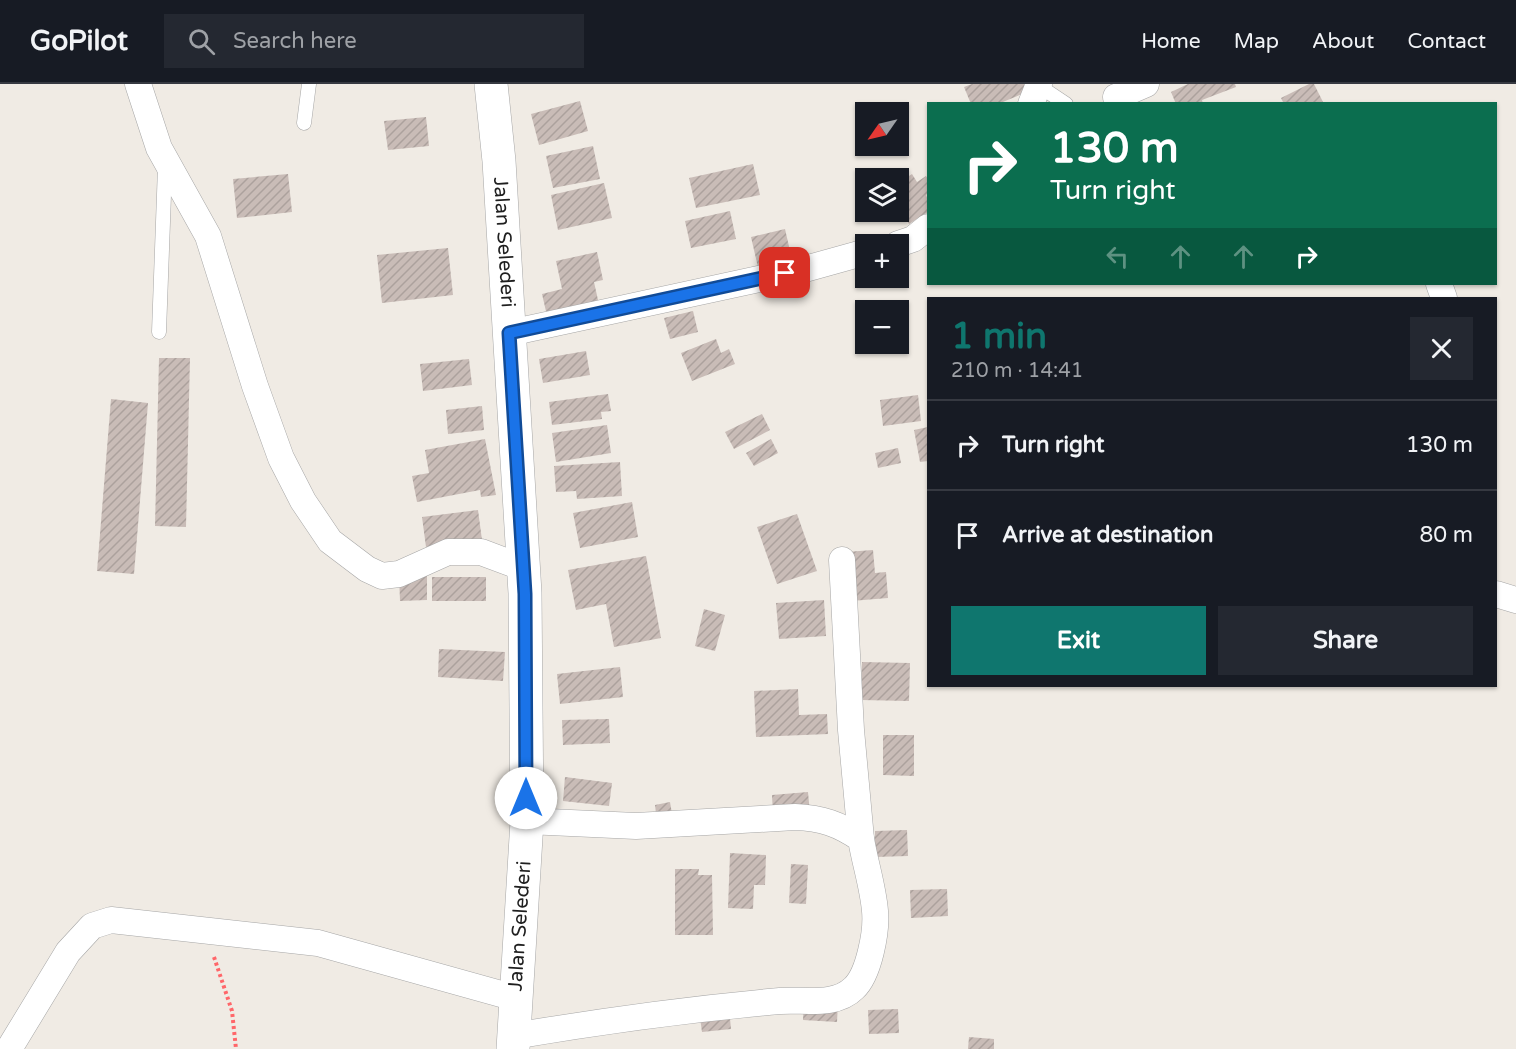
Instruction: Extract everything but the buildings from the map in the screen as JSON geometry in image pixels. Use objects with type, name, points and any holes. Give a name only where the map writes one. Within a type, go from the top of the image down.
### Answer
[{"type":"street","points":[[138,84],[159,148],[208,236],[251,375],[281,458],[303,501],[330,541],[367,569],[382,576],[399,574],[448,552],[482,552],[524,568]]},
{"type":"street","name":"Jalan Selederi","points":[[491,84],[499,160],[524,568],[527,821],[513,1042]]},
{"type":"street","points":[[1116,97],[1146,84]]},
{"type":"street","points":[[909,240],[927,228]]},
{"type":"street","points":[[509,333],[805,269],[855,255]]},
{"type":"street","points":[[513,1042],[662,1012],[793,1000],[826,1001],[843,996],[856,987],[871,955],[876,912],[861,839],[851,730],[842,560]]},
{"type":"street","points":[[1497,594],[1516,600]]},
{"type":"street","points":[[527,821],[636,826],[795,817],[821,818],[840,825],[861,839]]},
{"type":"street","points":[[9,1049],[68,952],[92,926],[111,920],[318,943],[515,998]]},
{"type":"lane","points":[[304,123],[309,84]]},
{"type":"lane","points":[[1036,91],[1061,102]]},
{"type":"lane","points":[[159,332],[165,159]]},
{"type":"path","points":[[197,930],[218,964],[232,1011],[236,1049]]},
{"type":"route","points":[[526,798],[525,594],[509,333],[785,273]]}]
